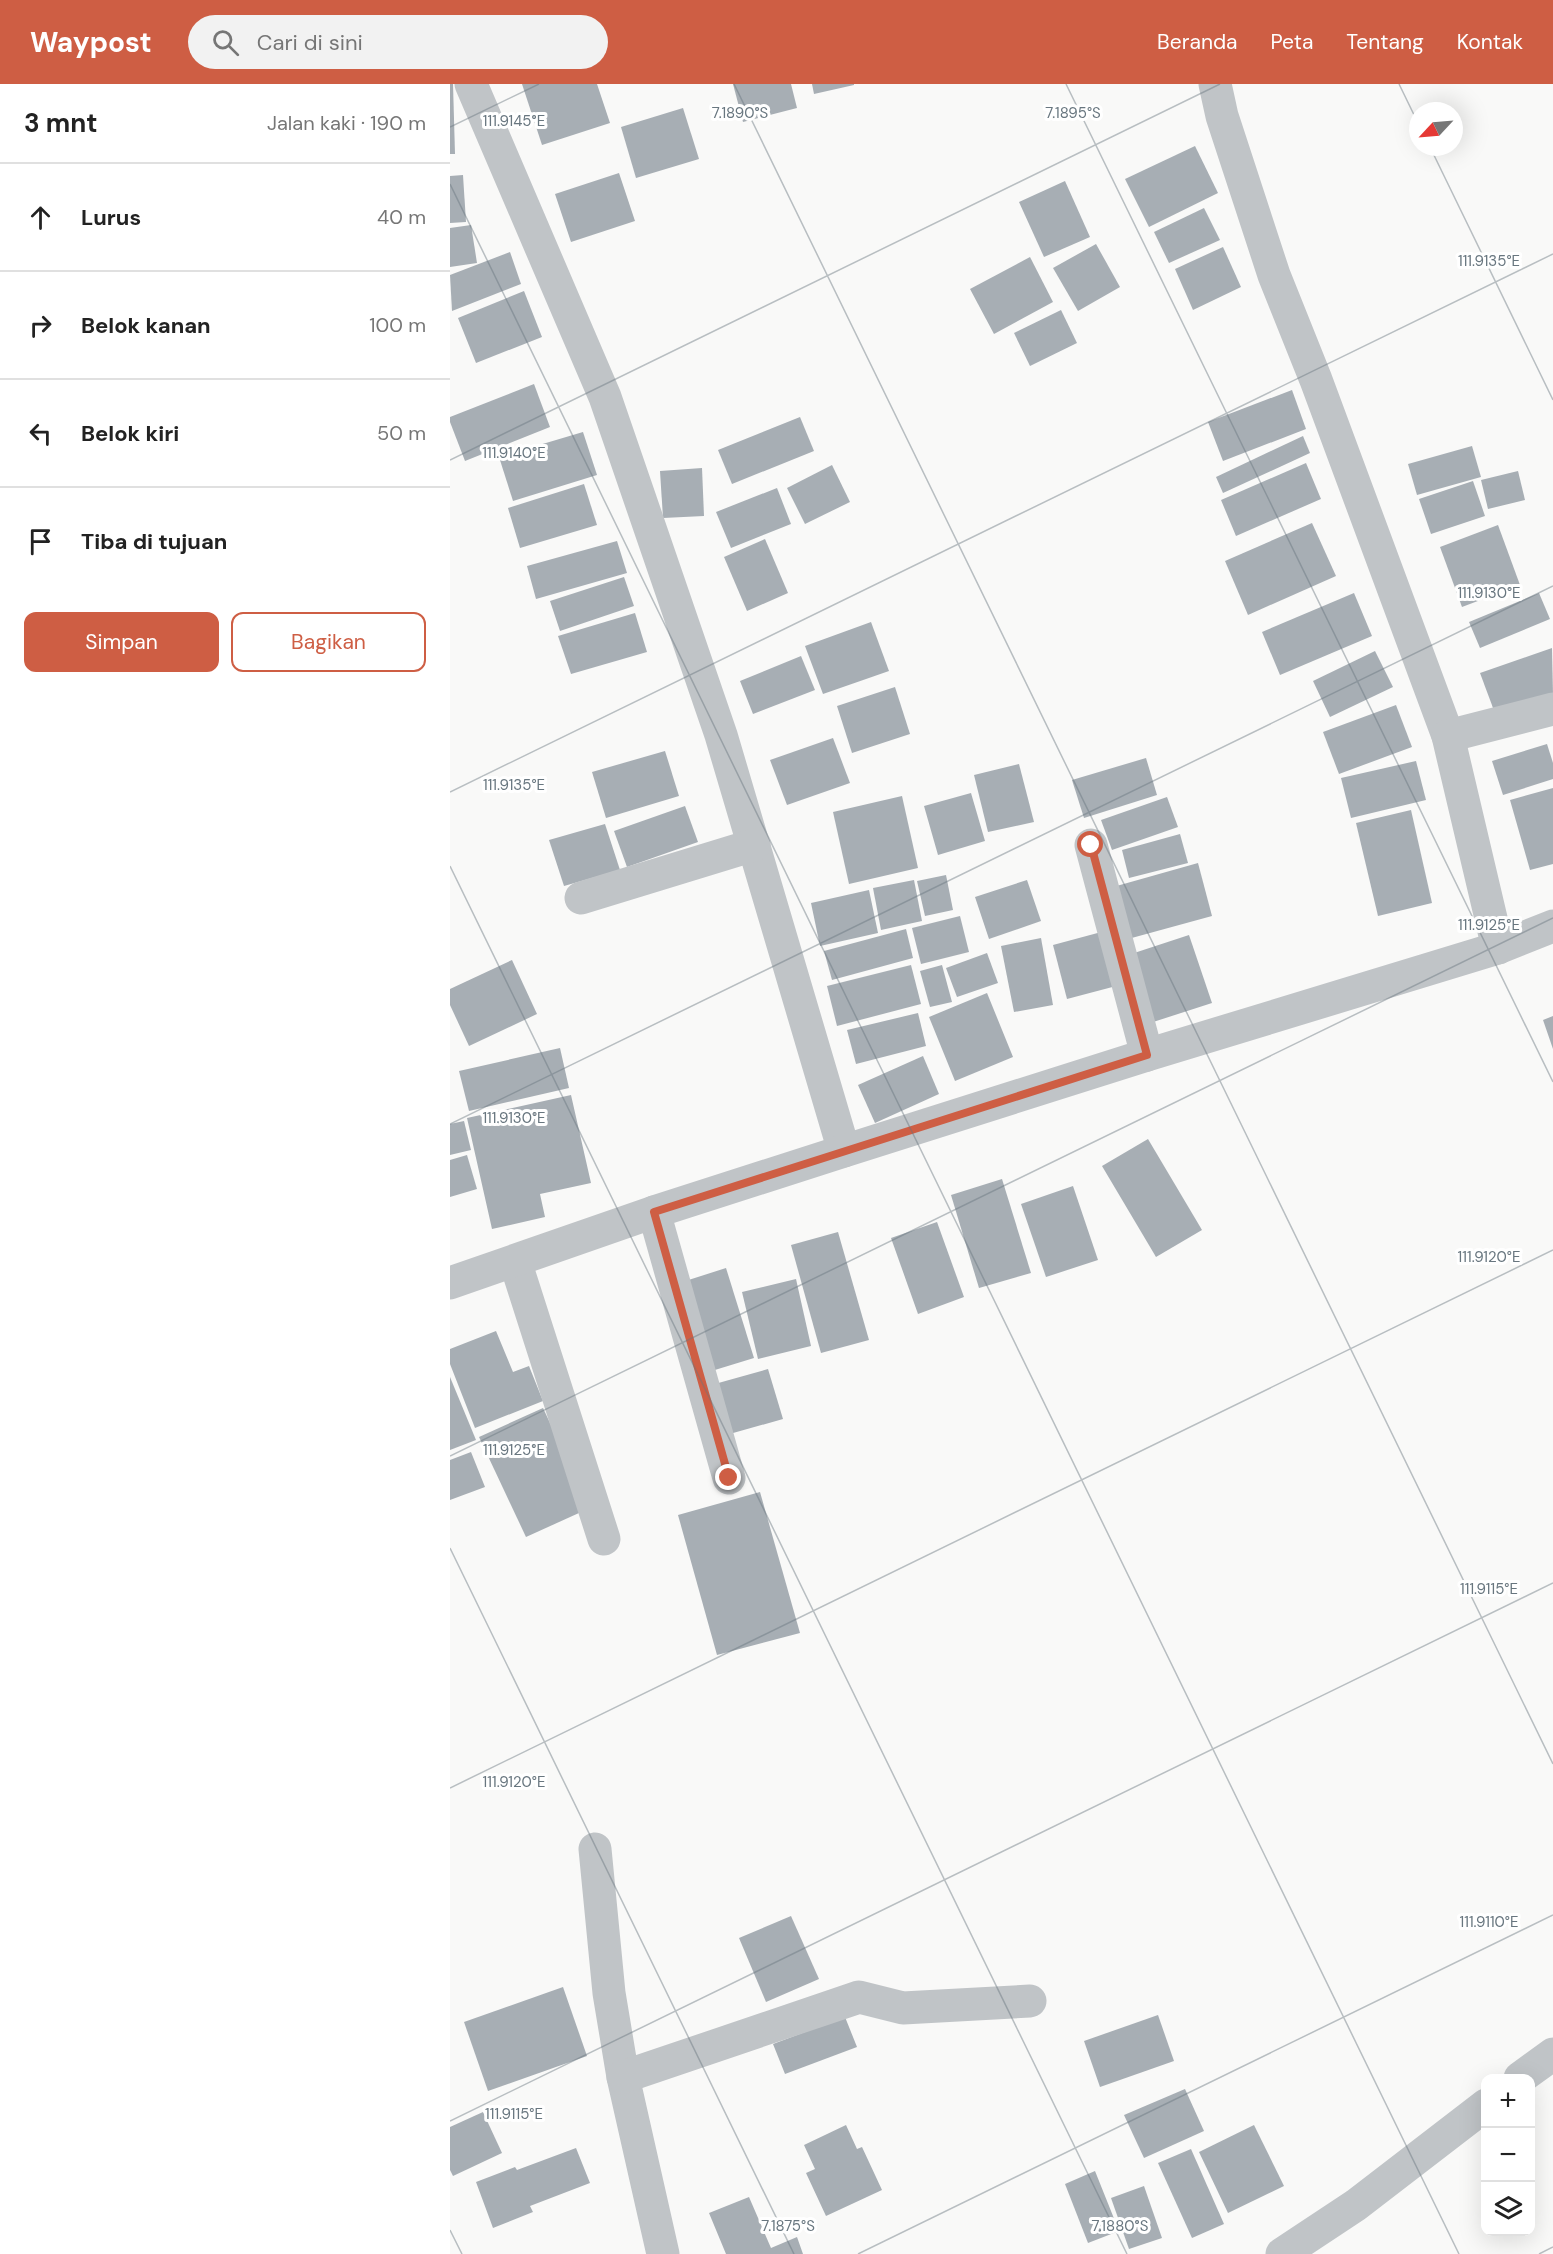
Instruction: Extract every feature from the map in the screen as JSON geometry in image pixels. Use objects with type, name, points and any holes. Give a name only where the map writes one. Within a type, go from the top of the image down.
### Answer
[{"type":"street","points":[[471,84],[604,398],[721,735],[844,1151]]},
{"type":"street","points":[[1215,84],[1222,116],[1274,275],[1316,380],[1448,735],[1498,948]]},
{"type":"street","points":[[1448,735],[1553,709]]},
{"type":"street","points":[[581,898],[754,845]]},
{"type":"street","points":[[1091,845],[1147,1055]]},
{"type":"street","points":[[450,1283],[654,1212],[1147,1055],[1498,948],[1553,926]]},
{"type":"street","points":[[654,1212],[729,1478]]},
{"type":"street","points":[[515,1261],[604,1539]]},
{"type":"street","points":[[595,1849],[609,1993],[623,2077],[663,2254]]},
{"type":"street","points":[[623,2077],[859,1997],[903,2008],[1030,2001]]},
{"type":"street","points":[[1527,2074],[1553,2054]]},
{"type":"street","points":[[1281,2254],[1356,2205],[1481,2108]]},
{"type":"building","points":[[450,84],[453,84],[455,154],[450,154]]},
{"type":"building","points":[[522,84],[597,84],[610,123],[542,145]]},
{"type":"building","points":[[733,84],[791,84],[797,108],[743,122]]},
{"type":"building","points":[[812,84],[854,84],[854,85],[814,94]]},
{"type":"building","points":[[683,108],[699,159],[636,178],[621,127]]},
{"type":"building","points":[[1195,146],[1218,193],[1149,227],[1125,179]]},
{"type":"building","points":[[619,173],[635,221],[571,242],[555,194]]},
{"type":"building","points":[[463,175],[466,222],[450,223],[450,176]]},
{"type":"building","points":[[1065,181],[1090,237],[1044,257],[1019,202]]},
{"type":"building","points":[[1204,208],[1220,240],[1169,263],[1154,232]]},
{"type":"building","points":[[471,225],[477,263],[450,267],[450,228]]},
{"type":"building","points":[[1096,244],[1120,287],[1078,311],[1053,268]]},
{"type":"building","points":[[1223,247],[1241,287],[1193,310],[1175,269]]},
{"type":"building","points":[[510,252],[521,284],[452,311],[450,275]]},
{"type":"building","points":[[1030,257],[1053,302],[994,334],[970,289]]},
{"type":"building","points":[[524,291],[542,337],[476,363],[458,318]]},
{"type":"building","points":[[1061,310],[1077,343],[1030,366],[1014,333]]},
{"type":"building","points":[[534,384],[550,427],[465,461],[450,417]]},
{"type":"building","points":[[1292,390],[1306,429],[1223,461],[1208,422]]},
{"type":"building","points":[[800,417],[814,451],[732,484],[718,450]]},
{"type":"building","points":[[583,432],[597,475],[513,501],[499,457]]},
{"type":"building","points":[[1303,436],[1310,453],[1223,493],[1216,477]]},
{"type":"building","points":[[1472,446],[1481,477],[1417,495],[1408,464]]},
{"type":"building","points":[[1306,463],[1321,499],[1236,536],[1221,500]]},
{"type":"building","points":[[832,465],[850,502],[805,524],[787,488]]},
{"type":"building","points":[[702,468],[704,516],[663,518],[660,471]]},
{"type":"building","points":[[1518,471],[1525,500],[1488,509],[1481,480]]},
{"type":"building","points":[[1473,481],[1485,516],[1431,534],[1419,499]]},
{"type":"building","points":[[584,484],[597,525],[520,548],[508,508]]},
{"type":"building","points":[[777,488],[791,524],[731,548],[716,512]]},
{"type":"building","points":[[1312,523],[1336,576],[1248,615],[1225,561]]},
{"type":"building","points":[[1498,525],[1520,585],[1462,607],[1440,547]]},
{"type":"building","points":[[765,539],[788,593],[747,611],[724,557]]},
{"type":"building","points":[[617,541],[627,573],[536,599],[527,566]]},
{"type":"building","points":[[624,577],[634,606],[560,631],[550,601]]},
{"type":"building","points":[[1354,593],[1372,636],[1280,675],[1262,632]]},
{"type":"building","points":[[1539,593],[1550,619],[1480,648],[1469,622]]},
{"type":"building","points":[[635,613],[647,652],[571,674],[558,636]]},
{"type":"building","points":[[871,622],[889,671],[823,694],[805,646]]},
{"type":"building","points":[[1552,648],[1553,695],[1496,716],[1480,673]]},
{"type":"building","points":[[1375,651],[1393,687],[1330,717],[1313,681]]},
{"type":"building","points":[[801,656],[815,690],[753,714],[740,681]]},
{"type":"building","points":[[895,687],[910,734],[852,753],[837,706]]},
{"type":"building","points":[[1396,705],[1412,747],[1339,774],[1323,732]]},
{"type":"building","points":[[833,738],[850,783],[787,805],[770,760]]},
{"type":"building","points":[[1547,744],[1553,763],[1553,779],[1503,795],[1492,761]]},
{"type":"building","points":[[665,751],[679,796],[606,818],[592,772]]},
{"type":"building","points":[[1146,758],[1157,795],[1084,818],[1072,780]]},
{"type":"building","points":[[1416,761],[1426,800],[1351,818],[1341,778]]},
{"type":"building","points":[[1019,764],[1034,822],[988,832],[974,775]]},
{"type":"building","points":[[1553,788],[1553,864],[1530,870],[1510,800]]},
{"type":"building","points":[[971,793],[985,841],[938,855],[924,806]]},
{"type":"building","points":[[902,796],[918,868],[849,884],[833,812]]},
{"type":"building","points":[[1167,797],[1178,827],[1112,850],[1101,820]]},
{"type":"building","points":[[685,806],[698,842],[627,867],[614,831]]},
{"type":"building","points":[[1411,810],[1432,903],[1378,916],[1356,823]]},
{"type":"building","points":[[605,824],[620,870],[564,886],[549,840]]},
{"type":"building","points":[[1180,834],[1188,863],[1129,878],[1122,850]]},
{"type":"building","points":[[1198,863],[1212,916],[1128,939],[1113,887]]},
{"type":"building","points":[[946,875],[953,910],[925,916],[917,881]]},
{"type":"building","points":[[914,880],[922,921],[881,930],[873,888]]},
{"type":"building","points":[[1027,880],[1041,921],[989,939],[975,897]]},
{"type":"building","points":[[869,890],[878,933],[820,946],[811,903]]},
{"type":"building","points":[[960,916],[969,952],[921,964],[912,928]]},
{"type":"building","points":[[906,929],[913,958],[832,980],[824,951]]},
{"type":"building","points":[[1105,931],[1120,985],[1067,999],[1053,945]]},
{"type":"building","points":[[1189,935],[1212,1003],[1147,1024],[1125,956]]},
{"type":"building","points":[[1041,938],[1053,1005],[1014,1012],[1001,946]]},
{"type":"building","points":[[987,953],[998,983],[957,997],[946,968]]},
{"type":"building","points":[[512,960],[537,1014],[469,1046],[450,1005],[450,989]]},
{"type":"building","points":[[911,965],[921,1004],[837,1026],[827,986]]},
{"type":"building","points":[[942,965],[952,1002],[930,1007],[920,971]]},
{"type":"building","points":[[987,993],[1013,1057],[955,1081],[929,1017]]},
{"type":"building","points":[[918,1013],[926,1046],[856,1064],[847,1030]]},
{"type":"building","points":[[1553,1016],[1553,1049],[1543,1020]]},
{"type":"building","points":[[560,1048],[569,1088],[469,1111],[459,1071]]},
{"type":"building","points":[[923,1056],[939,1094],[875,1123],[858,1085]]},
{"type":"building","points":[[571,1095],[591,1183],[540,1194],[545,1217],[492,1229],[467,1118]]},
{"type":"building","points":[[464,1121],[471,1150],[450,1155],[450,1124]]},
{"type":"building","points":[[1148,1139],[1202,1230],[1156,1257],[1102,1166]]},
{"type":"building","points":[[467,1155],[477,1189],[450,1197],[450,1160]]},
{"type":"building","points":[[1002,1179],[1031,1273],[979,1288],[951,1195]]},
{"type":"building","points":[[1073,1186],[1098,1260],[1046,1277],[1021,1204]]},
{"type":"building","points":[[937,1222],[964,1297],[918,1314],[891,1238]]},
{"type":"building","points":[[838,1232],[869,1340],[821,1353],[791,1245]]},
{"type":"building","points":[[726,1268],[754,1358],[705,1373],[676,1284]]},
{"type":"building","points":[[796,1279],[811,1346],[758,1359],[742,1292]]},
{"type":"building","points":[[496,1331],[513,1372],[529,1366],[543,1401],[475,1428],[450,1364],[450,1349]]},
{"type":"building","points":[[768,1369],[783,1419],[719,1437],[704,1387]]},
{"type":"building","points":[[450,1377],[476,1440],[450,1450]]},
{"type":"building","points":[[543,1408],[590,1508],[526,1537],[479,1437]]},
{"type":"building","points":[[471,1452],[485,1487],[450,1500],[450,1460]]},
{"type":"building","points":[[760,1492],[800,1633],[717,1655],[678,1515]]},
{"type":"building","points":[[791,1916],[819,1979],[766,2002],[739,1938]]},
{"type":"building","points":[[563,1987],[587,2056],[488,2091],[464,2022]]},
{"type":"building","points":[[1158,2015],[1174,2061],[1100,2087],[1084,2041]]},
{"type":"building","points":[[845,2017],[857,2047],[785,2074],[773,2044]]},
{"type":"building","points":[[1185,2089],[1204,2131],[1144,2158],[1124,2115]]},
{"type":"building","points":[[483,2112],[502,2153],[453,2176],[450,2170],[450,2127]]},
{"type":"building","points":[[846,2125],[857,2149],[862,2147],[882,2190],[826,2216],[806,2173],[815,2169],[804,2145]]},
{"type":"building","points":[[1254,2125],[1284,2186],[1228,2213],[1199,2152]]},
{"type":"building","points":[[576,2148],[590,2183],[530,2206],[533,2212],[493,2228],[476,2182],[515,2167],[517,2170]]},
{"type":"building","points":[[1191,2149],[1224,2224],[1192,2238],[1158,2163]]},
{"type":"building","points":[[1095,2171],[1119,2231],[1088,2243],[1065,2184]]},
{"type":"building","points":[[1144,2186],[1162,2238],[1129,2249],[1111,2198]]},
{"type":"building","points":[[749,2197],[771,2248],[797,2237],[803,2254],[726,2254],[709,2213]]},
{"type":"route","points":[[729,1478],[654,1212],[1147,1055],[1091,845]]}]
